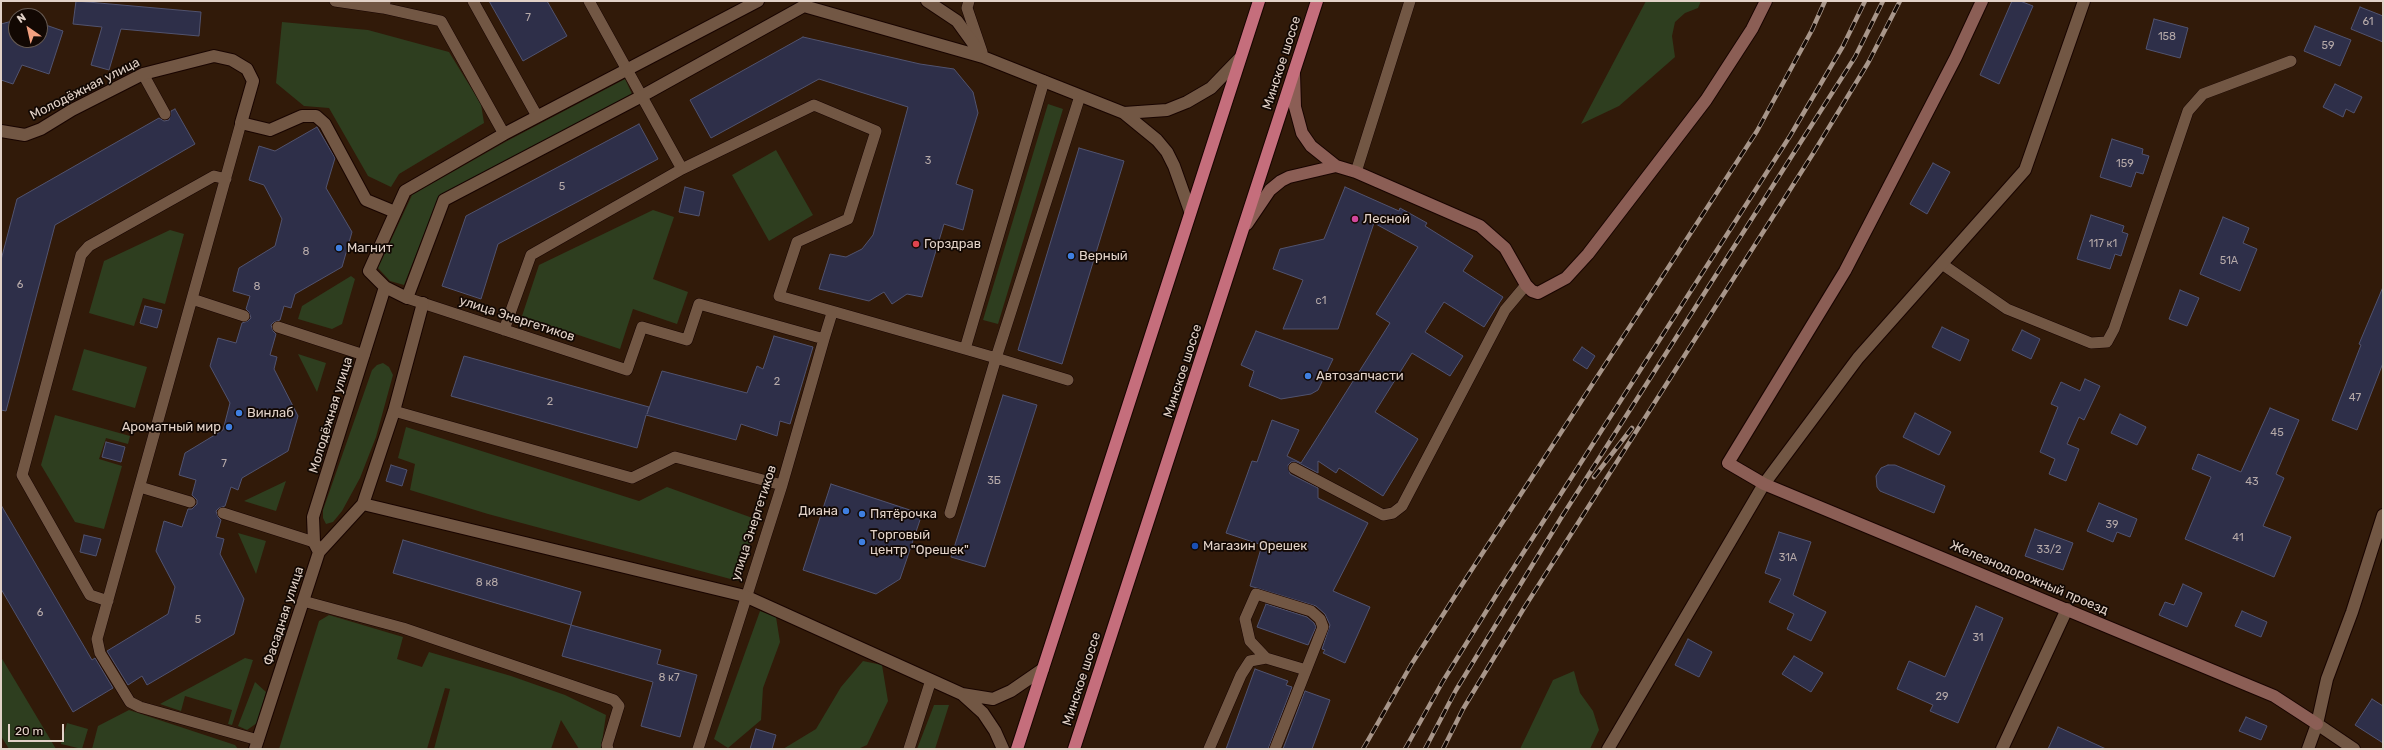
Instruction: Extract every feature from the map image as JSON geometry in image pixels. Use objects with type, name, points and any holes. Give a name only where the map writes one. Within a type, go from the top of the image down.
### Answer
[{"type":"highway","points":[[1017,749],[1259,1]]},
{"type":"highway","name":"Минское шоссе","points":[[1074,749],[1317,1]]},
{"type":"street","name":"улица Энергетиков","points":[[407,298],[385,287],[369,271],[405,191],[537,116],[758,1]]},
{"type":"street","points":[[927,1],[957,21],[983,57]]},
{"type":"street","points":[[1294,70],[1295,107],[1302,133],[1311,146],[1336,166],[1356,172],[1480,226],[1505,248],[1526,285],[1532,291],[1538,293],[1545,291],[1566,278],[1588,254],[1706,100],[1752,28],[1766,1]]},
{"type":"street","name":"Железнодорожный проезд","points":[[1982,1],[1956,57],[1845,271],[1728,463],[1764,484],[2067,608],[2274,696],[2317,724]]},
{"type":"street","points":[[1608,749],[1764,484],[1858,358],[2025,170],[2084,1]]},
{"type":"street","points":[[407,298],[444,200],[642,96],[804,6],[983,57],[1124,113],[1157,140],[1167,152],[1174,166],[1190,211]]},
{"type":"street","name":"Молодёжная улица","points":[[1,131],[25,135],[41,129],[72,110],[143,74],[214,56],[232,60],[247,69],[253,81],[241,123]]},
{"type":"street","points":[[1124,113],[1167,110],[1187,102],[1211,88],[1239,59]]},
{"type":"street","points":[[241,123],[270,130],[302,116],[316,116],[325,124],[366,200],[395,212]]},
{"type":"street","points":[[1243,231],[1261,201],[1270,190],[1281,181],[1289,177],[1336,166]]},
{"type":"street","name":"Молодёжная улица","points":[[317,547],[313,517],[385,287]]},
{"type":"street","points":[[423,303],[394,411],[363,504],[745,596],[962,694],[993,699],[1011,691],[1043,669]]},
{"type":"street","name":"Фасадная улица","points":[[257,745],[303,601],[317,547],[363,504]]},
{"type":"street","points":[[2308,749],[2317,724],[2326,679],[2352,612],[2383,515]]},
{"type":"street","points":[[2002,749],[2067,608]]},
{"type":"street","points":[[962,694],[983,713],[995,731],[1003,749]]},
{"type":"street","points":[[2317,724],[2354,749]]},
{"type":"lane","points":[[335,1],[384,5],[441,22],[504,134]]},
{"type":"lane","points":[[473,1],[537,116]]},
{"type":"lane","points":[[589,1],[682,169]]},
{"type":"lane","points":[[969,1],[968,8],[983,57]]},
{"type":"lane","points":[[1356,172],[1410,1]]},
{"type":"lane","points":[[1942,264],[2007,309],[2091,343],[2107,342],[2114,329],[2188,111],[2203,94],[2291,61]]},
{"type":"lane","points":[[143,74],[165,114]]},
{"type":"lane","points":[[965,349],[1044,81]]},
{"type":"lane","points":[[950,514],[996,358],[1080,96]]},
{"type":"lane","points":[[504,330],[531,255],[682,169],[814,105],[876,131],[848,219],[797,242],[779,296],[832,313],[965,349],[1068,380]]},
{"type":"lane","points":[[241,123],[97,639],[98,647],[130,702],[140,707],[257,745]]},
{"type":"lane","points":[[108,601],[90,595],[22,475],[79,263],[83,250],[89,246],[214,176],[226,179]]},
{"type":"lane","points":[[1294,468],[1383,515],[1393,513],[1402,506],[1505,310],[1526,285]]},
{"type":"lane","name":"улица Энергетиков","points":[[407,298],[627,370],[642,327],[687,340],[699,304],[824,339],[782,485],[745,596],[698,749]]},
{"type":"lane","points":[[192,299],[244,316]]},
{"type":"lane","points":[[824,339],[832,313]]},
{"type":"lane","points":[[278,326],[364,355]]},
{"type":"lane","points":[[394,411],[632,478],[675,457],[782,485]]},
{"type":"lane","points":[[140,487],[190,502]]},
{"type":"lane","points":[[223,513],[317,547]]},
{"type":"lane","points":[[1266,658],[1250,641],[1245,620],[1256,594],[1311,611],[1320,619],[1323,627],[1275,749]]},
{"type":"lane","points":[[303,601],[403,628],[614,700],[619,706],[607,745],[608,749]]},
{"type":"lane","points":[[1209,749],[1241,675],[1250,661],[1266,658],[1306,670]]},
{"type":"lane","points":[[909,749],[931,680]]},
{"type":"green space","points":[[1646,1],[1701,1],[1698,8],[1685,13],[1675,22],[1672,36],[1675,57],[1619,106],[1581,124]]},
{"type":"green space","points":[[282,22],[368,30],[449,52],[481,104],[484,123],[399,174],[391,187],[368,176],[329,108],[304,106],[276,83]]},
{"type":"green space","points":[[625,79],[632,94],[439,196],[404,285],[390,281],[378,268],[412,195],[507,141]]},
{"type":"green space","points":[[1048,104],[1063,109],[998,324],[983,320]]},
{"type":"green space","points":[[776,150],[813,215],[769,241],[732,175]]},
{"type":"green space","points":[[653,210],[674,217],[653,279],[688,292],[677,324],[633,309],[620,349],[522,316],[539,265]]},
{"type":"green space","points":[[170,230],[184,234],[165,304],[143,298],[134,326],[89,313],[104,261]]},
{"type":"green space","points":[[351,276],[355,279],[342,324],[332,329],[298,319],[302,306]]},
{"type":"green space","points":[[84,349],[147,367],[135,408],[72,390]]},
{"type":"green space","points":[[298,354],[326,363],[317,392]]},
{"type":"green space","points":[[383,363],[389,367],[393,375],[376,437],[360,478],[342,511],[333,522],[326,524],[323,518],[323,510],[372,370],[377,365]]},
{"type":"green space","points":[[55,415],[130,436],[128,444],[106,438],[99,459],[122,466],[104,529],[75,522],[41,465]]},
{"type":"green space","points":[[406,427],[639,501],[667,487],[758,520],[738,581],[488,514],[410,490],[415,464],[398,458]]},
{"type":"green space","points":[[286,481],[276,511],[244,501]]},
{"type":"green space","points":[[238,533],[266,541],[256,574]]},
{"type":"green space","points":[[760,611],[776,617],[780,642],[763,688],[761,720],[728,748],[714,739]]},
{"type":"green space","points":[[329,615],[403,637],[397,659],[422,667],[429,652],[511,676],[565,695],[606,715],[601,749],[579,749],[561,720],[551,749],[434,749],[450,689],[445,688],[427,749],[279,749],[319,621]]},
{"type":"green space","points":[[1,657],[56,749],[9,749],[1,736]]},
{"type":"green space","points":[[245,658],[253,660],[232,725],[228,724],[232,710],[185,696],[181,711],[160,704]]},
{"type":"green space","points":[[863,661],[882,665],[888,701],[867,745],[858,749],[783,749],[816,729],[841,687]]},
{"type":"green space","points":[[1574,671],[1580,693],[1593,711],[1599,730],[1590,749],[1520,749],[1553,680]]},
{"type":"green space","points":[[255,682],[266,692],[257,723],[247,730],[238,726]]},
{"type":"green space","points":[[934,705],[949,705],[935,749],[917,749]]},
{"type":"green space","points":[[129,710],[235,745],[238,749],[92,749],[98,726]]},
{"type":"green space","points":[[67,723],[88,729],[82,749],[61,744]]},
{"type":"building","points":[[76,1],[201,12],[199,36],[121,29],[109,70],[91,65],[102,27],[73,24]]},
{"type":"building","points":[[489,1],[547,1],[567,36],[523,61]]},
{"type":"building","points":[[2012,1],[2020,1],[2033,6],[1999,84],[1980,75]]},
{"type":"building","points":[[2360,7],[2383,16],[2383,42],[2351,29]]},
{"type":"building","points":[[2154,19],[2188,28],[2180,58],[2146,49]]},
{"type":"building","points":[[8,22],[8,48],[48,48],[48,26],[63,31],[49,74],[22,65],[13,84],[1,80],[1,24]]},
{"type":"building","points":[[2315,26],[2351,40],[2340,66],[2304,51]]},
{"type":"building","points":[[803,37],[920,64],[954,69],[973,92],[978,113],[956,184],[973,190],[963,230],[944,224],[922,297],[907,294],[892,304],[884,292],[869,301],[819,289],[830,254],[846,257],[862,249],[873,235],[908,107],[819,79],[711,138],[690,100]]},
{"type":"building","points":[[2335,84],[2362,97],[2354,113],[2346,109],[2343,117],[2323,107]]},
{"type":"building","points":[[175,109],[195,144],[55,225],[6,411],[1,410],[1,260],[17,199],[159,118],[164,121],[169,120],[171,111]]},
{"type":"building","points":[[639,124],[658,159],[498,244],[481,299],[442,286],[466,216]]},
{"type":"building","points":[[317,127],[335,158],[326,188],[352,232],[342,267],[295,294],[291,308],[284,306],[280,320],[271,325],[276,334],[270,355],[277,357],[274,369],[298,416],[288,451],[242,478],[238,490],[231,487],[225,506],[216,511],[221,520],[216,537],[224,539],[220,554],[244,599],[234,634],[147,685],[142,676],[128,685],[107,651],[168,614],[175,587],[156,551],[164,521],[182,527],[188,509],[192,509],[197,504],[197,500],[192,495],[196,480],[179,475],[185,453],[223,430],[230,403],[210,366],[218,338],[236,343],[242,323],[251,318],[246,309],[250,296],[233,291],[239,268],[275,246],[282,219],[264,185],[249,180],[259,146],[275,151]]},
{"type":"building","points":[[2112,139],[2143,149],[2142,154],[2149,156],[2143,174],[2136,172],[2131,187],[2100,177]]},
{"type":"building","name":"Верный","points":[[1079,148],[1124,161],[1062,364],[1018,350]]},
{"type":"building","points":[[1933,163],[1950,172],[1927,214],[1910,204]]},
{"type":"building","points":[[685,187],[704,192],[699,216],[679,212]]},
{"type":"building","points":[[1345,187],[1399,211],[1400,208],[1427,223],[1425,226],[1473,256],[1463,271],[1503,297],[1484,327],[1444,302],[1425,332],[1463,356],[1450,376],[1412,353],[1375,412],[1418,439],[1383,496],[1339,468],[1336,473],[1318,461],[1318,473],[1297,462],[1291,462],[1288,465],[1290,474],[1318,488],[1318,498],[1368,523],[1333,591],[1370,607],[1345,663],[1323,653],[1325,650],[1322,649],[1330,625],[1325,614],[1316,606],[1250,586],[1262,545],[1226,533],[1252,461],[1257,462],[1272,420],[1299,430],[1287,456],[1301,463],[1390,323],[1376,314],[1418,247],[1374,223],[1338,329],[1283,329],[1303,280],[1273,269],[1280,249],[1324,239]]},
{"type":"building","points":[[2091,215],[2124,226],[2122,232],[2128,234],[2121,256],[2115,254],[2110,269],[2077,259]]},
{"type":"building","points":[[2223,217],[2249,228],[2243,243],[2257,249],[2240,291],[2200,274]]},
{"type":"building","points":[[2383,287],[2383,363],[2357,430],[2332,420],[2361,345],[2359,344]]},
{"type":"building","points":[[2180,290],[2199,298],[2187,326],[2169,319]]},
{"type":"building","points":[[145,306],[162,310],[157,328],[140,323]]},
{"type":"building","points":[[1942,327],[1969,340],[1960,361],[1932,347]]},
{"type":"building","points":[[2022,330],[2040,339],[2031,359],[2012,350]]},
{"type":"building","points":[[1256,331],[1333,359],[1318,390],[1311,394],[1281,399],[1249,386],[1254,371],[1241,365]]},
{"type":"building","points":[[774,336],[813,347],[790,424],[780,421],[777,436],[741,424],[736,440],[646,415],[637,448],[451,396],[464,356],[649,407],[647,414],[662,371],[747,393],[757,366],[763,369]]},
{"type":"building","points":[[1582,347],[1595,356],[1587,369],[1573,360]]},
{"type":"building","points":[[2085,379],[2100,386],[2084,420],[2079,417],[2067,444],[2079,449],[2066,481],[2049,474],[2055,459],[2040,452],[2058,407],[2051,404],[2061,382],[2080,391]]},
{"type":"building","points":[[1003,395],[1037,405],[985,567],[951,557]]},
{"type":"building","points":[[2270,408],[2299,420],[2276,474],[2284,478],[2263,526],[2291,537],[2274,577],[2185,539],[2211,477],[2192,469],[2198,454],[2241,472]]},
{"type":"building","points":[[1915,413],[1951,432],[1939,455],[1903,437]]},
{"type":"building","points":[[2120,414],[2146,427],[2137,445],[2111,433]]},
{"type":"building","points":[[106,442],[125,447],[121,462],[102,457]]},
{"type":"building","points":[[391,465],[407,470],[402,486],[386,481]]},
{"type":"building","points":[[1888,465],[1895,465],[1945,486],[1934,513],[1880,491],[1877,487],[1876,476],[1881,468]]},
{"type":"building","name":"Торговый центр \"Орешек\"","points":[[831,484],[922,514],[900,579],[876,594],[803,570]]},
{"type":"building","points":[[2099,503],[2137,519],[2130,537],[2117,532],[2113,542],[2087,531]]},
{"type":"building","points":[[1,505],[92,660],[95,658],[113,688],[73,712],[1,589]]},
{"type":"building","points":[[2035,529],[2073,543],[2063,570],[2025,556]]},
{"type":"building","points":[[1779,532],[1811,542],[1793,595],[1826,612],[1811,641],[1787,629],[1794,614],[1769,602],[1781,579],[1765,573]]},
{"type":"building","points":[[84,535],[101,539],[96,556],[80,552]]},
{"type":"building","points":[[403,540],[581,592],[571,625],[393,573]]},
{"type":"building","points":[[2183,584],[2202,593],[2187,627],[2159,615],[2165,602],[2174,605]]},
{"type":"building","points":[[1266,604],[1307,617],[1314,623],[1316,627],[1308,645],[1257,627]]},
{"type":"building","points":[[1976,606],[2003,618],[1958,723],[1930,711],[1933,705],[1897,689],[1909,661],[1945,677]]},
{"type":"building","points":[[2242,611],[2267,622],[2261,637],[2235,626]]},
{"type":"building","points":[[571,625],[661,650],[657,664],[697,675],[680,737],[641,726],[653,682],[562,656]]},
{"type":"building","points":[[1688,639],[1712,652],[1699,677],[1675,665]]},
{"type":"building","points":[[1794,656],[1823,673],[1811,692],[1782,674]]},
{"type":"building","points":[[1255,669],[1288,681],[1286,685],[1292,687],[1268,749],[1226,749]]},
{"type":"building","points":[[1305,691],[1330,700],[1312,749],[1283,749]]},
{"type":"building","points":[[2372,699],[2383,706],[2383,743],[2355,725]]},
{"type":"building","points":[[2246,717],[2267,726],[2261,740],[2239,731]]},
{"type":"building","points":[[2058,727],[2106,749],[2048,749]]},
{"type":"building","points":[[756,729],[776,735],[772,749],[750,749]]},
{"type":"railway","points":[[1363,749],[1411,665],[1467,577],[1757,131],[1812,30],[1825,1]]},
{"type":"railway","points":[[1405,749],[1443,681],[1500,589],[1790,136],[1843,46],[1865,1]]},
{"type":"railway","points":[[1425,749],[1456,690],[1561,518],[1855,57],[1883,1]]},
{"type":"railway","points":[[1443,749],[1463,709],[1524,608],[1814,152],[1868,63],[1900,1]]},
{"type":"railway","points":[[1594,477],[1632,428]]},
{"type":"place","name":"Лесной","points":[[1355,219]]},
{"type":"place","name":"Горздрав","points":[[916,244]]},
{"type":"place","name":"Магнит","points":[[339,248]]},
{"type":"place","name":"Верный","points":[[1071,256]]},
{"type":"place","name":"Автозапчасти","points":[[1308,376]]},
{"type":"place","name":"Винлаб","points":[[239,413]]},
{"type":"place","name":"Ароматный мир","points":[[229,427]]},
{"type":"place","name":"Диана","points":[[846,511]]},
{"type":"place","name":"Пятёрочка","points":[[862,514]]},
{"type":"place","name":"Торговый центр \"Орешек\"","points":[[862,542]]},
{"type":"place","name":"Магазин Орешек","points":[[1195,546]]}]
